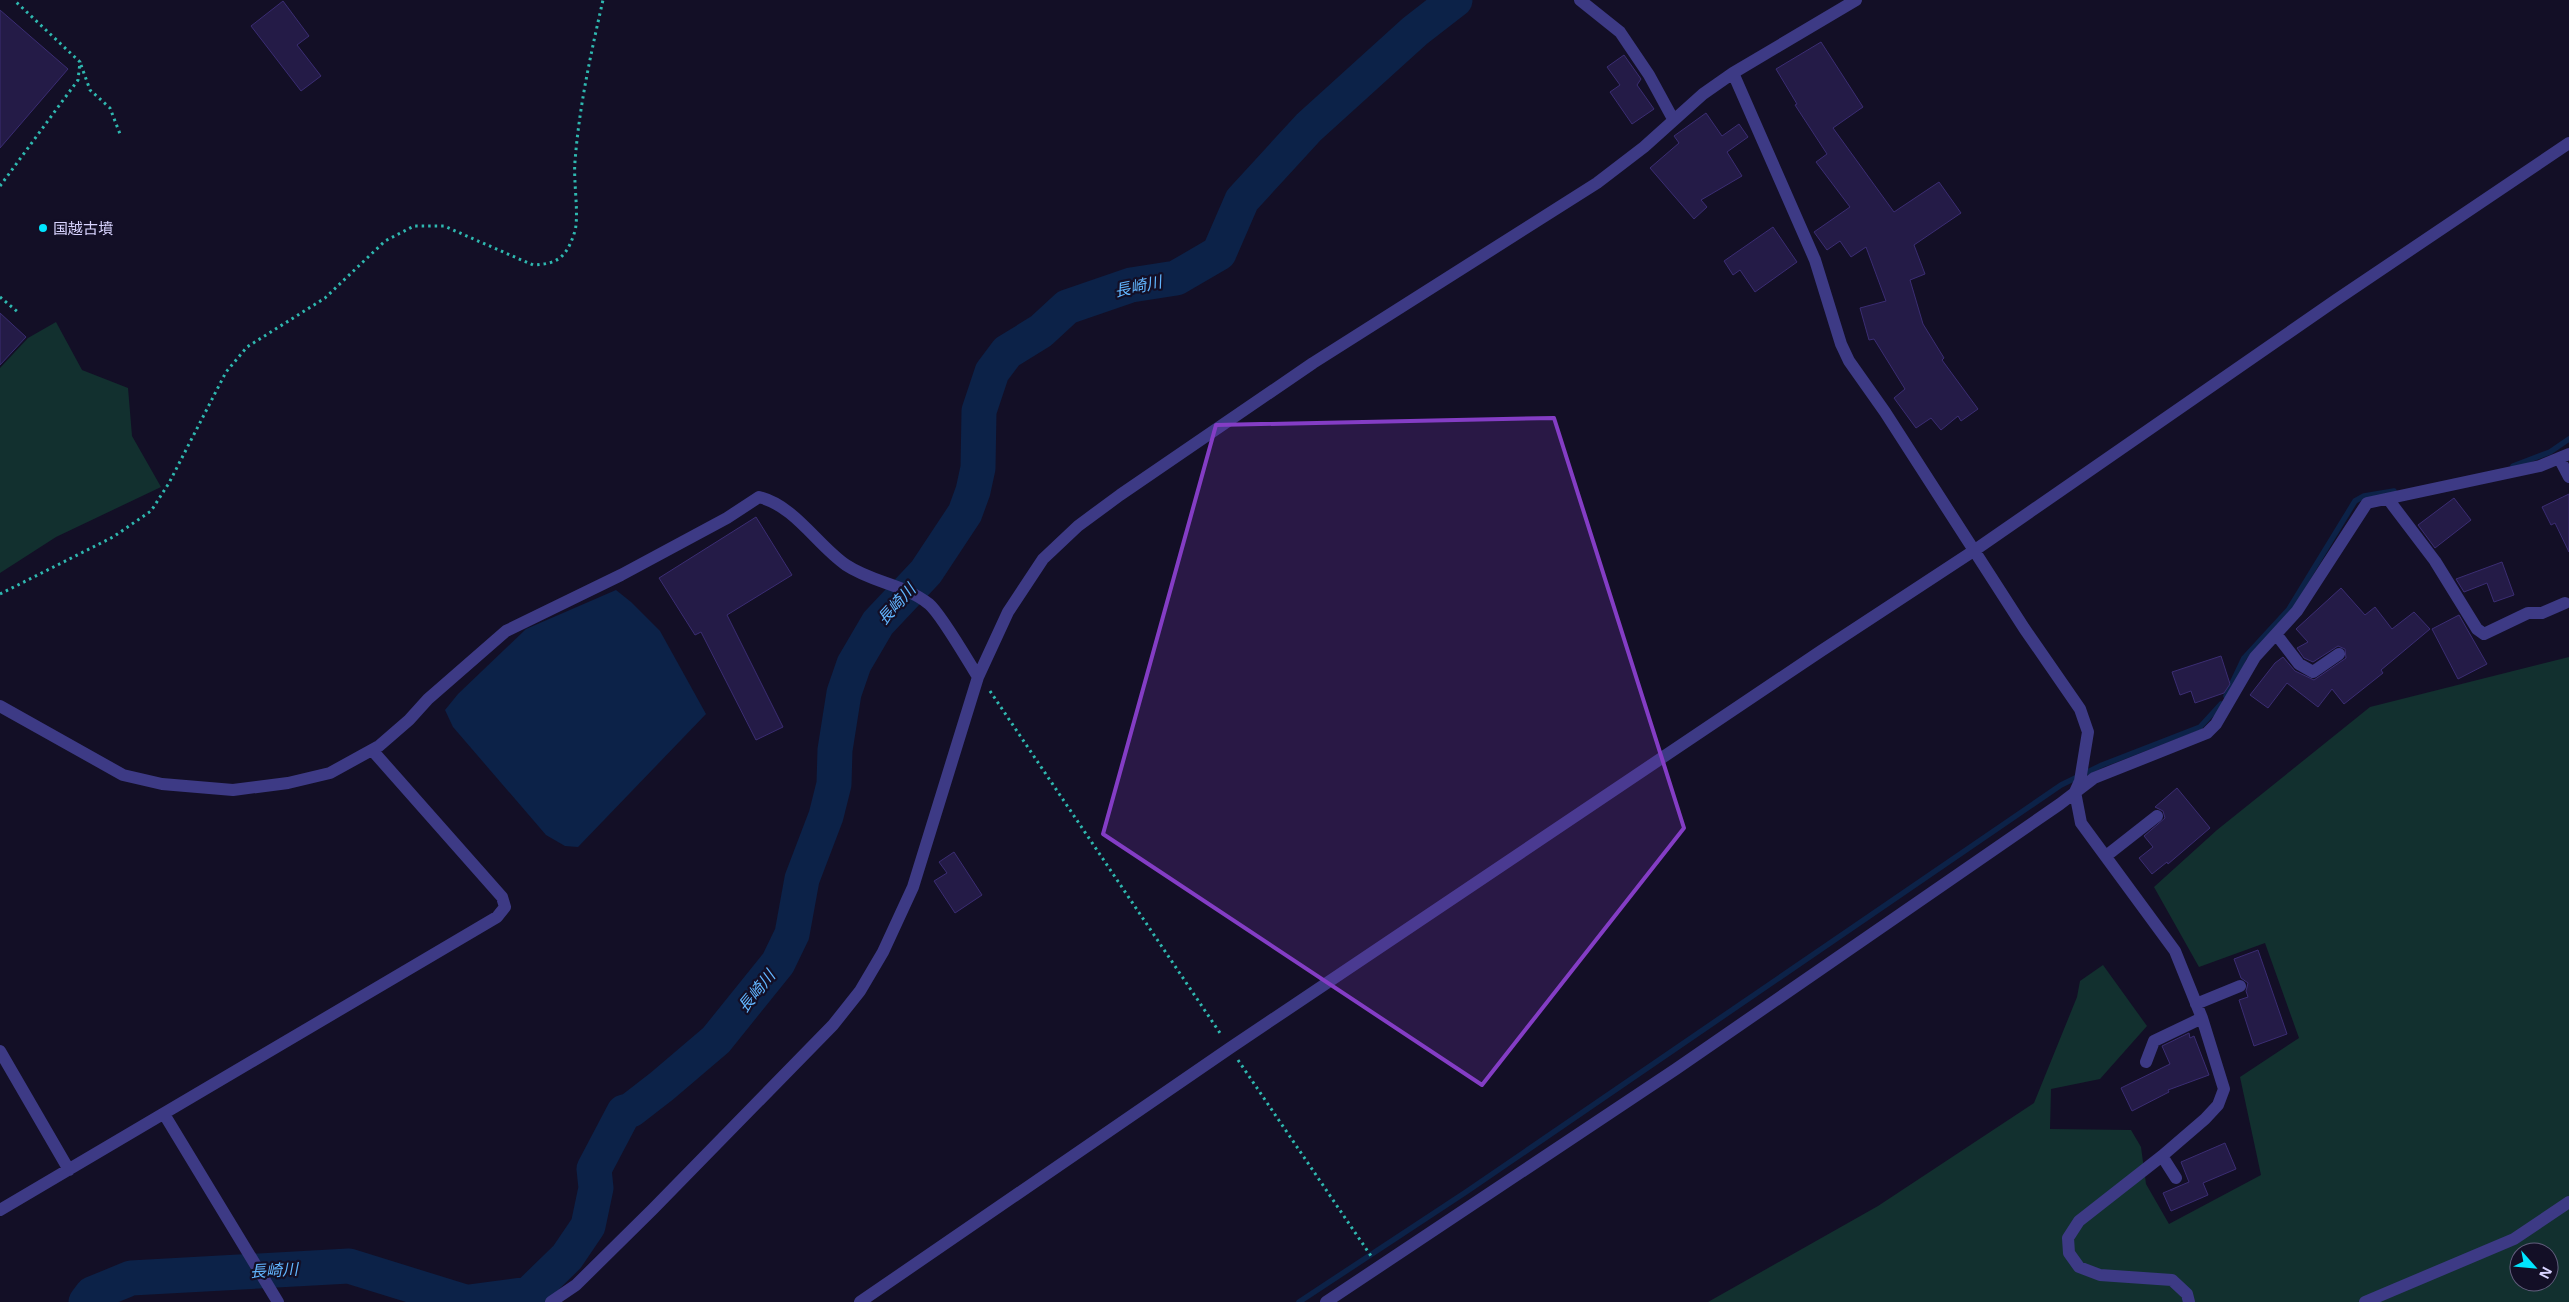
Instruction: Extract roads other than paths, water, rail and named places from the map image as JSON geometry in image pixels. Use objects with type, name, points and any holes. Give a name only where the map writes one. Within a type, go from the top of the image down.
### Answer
[{"type":"street","points":[[1580,0],[1620,32],[1649,75],[1673,119]]},
{"type":"street","points":[[551,1302],[576,1284],[653,1209],[833,1025],[860,991],[883,952],[913,887],[978,677],[1013,604],[1043,559],[1078,526],[1313,363],[1597,183],[1644,147],[1673,119],[1733,73],[1856,0]]},
{"type":"street","points":[[1733,73],[1815,260],[1841,344],[1849,361],[1975,550],[2024,628],[2080,709],[2088,732],[2078,787],[2081,823],[2175,951],[2202,1018],[2224,1088],[2218,1105],[2205,1119],[2162,1156],[2079,1222],[2068,1238],[2068,1253],[2079,1267],[2100,1275],[2172,1280],[2187,1294],[2189,1302]]},
{"type":"street","points":[[860,1302],[1230,1048],[1812,656],[1975,550],[2336,300],[2569,143]]},
{"type":"street","points":[[1326,1302],[1676,1069],[2078,787],[2094,778],[2207,733],[2216,724],[2254,657],[2297,611],[2367,503],[2540,466],[2564,456],[2569,478]]},
{"type":"street","points":[[0,706],[123,775],[162,784],[233,790],[288,783],[330,773],[372,750],[401,727],[428,699],[506,631],[621,575],[727,518],[759,497],[780,506],[845,564],[881,583],[906,589],[930,605],[978,677]]},
{"type":"street","points":[[2388,499],[2435,561],[2477,629],[2484,634],[2528,613],[2542,613],[2565,603]]},
{"type":"street","points":[[2276,634],[2299,664],[2313,672],[2339,654]]},
{"type":"street","points":[[0,1210],[497,917],[505,907],[502,896],[372,750]]},
{"type":"street","points":[[2106,856],[2156,816]]},
{"type":"street","points":[[2196,1004],[2240,986]]},
{"type":"street","points":[[2146,1062],[2154,1040],[2202,1018]]},
{"type":"street","points":[[0,1051],[69,1170]]},
{"type":"street","points":[[164,1114],[248,1256],[276,1299]]},
{"type":"street","points":[[2162,1156],[2176,1178]]},
{"type":"street","points":[[2365,1302],[2514,1239],[2569,1202]]},
{"type":"water","points":[[616,590],[660,631],[706,714],[578,847],[565,846],[546,835],[453,727],[445,710],[458,694],[526,629]]},
{"type":"waterway","name":"長崎川","points":[[469,1302],[529,1294],[567,1257],[588,1226],[596,1188],[594,1169],[624,1112],[631,1110],[662,1086],[716,1040],[778,963],[792,934],[802,879],[826,816],[834,784],[835,750],[844,693],[854,664],[878,623],[926,572],[965,513],[973,491],[978,468],[979,411],[992,372],[1007,352],[1041,331],[1067,307],[1131,285],[1176,278],[1219,253],[1242,200],[1309,127],[1415,31],[1455,0]]},
{"type":"waterway","points":[[2513,466],[2550,452],[2569,439]]},
{"type":"waterway","points":[[2226,696],[2244,658],[2289,609],[2355,501],[2364,496],[2394,491]]},
{"type":"waterway","points":[[1299,1302],[1466,1192],[2061,785],[2102,765],[2200,727],[2221,704]]},
{"type":"waterway","name":"長崎川","points":[[86,1302],[92,1294],[131,1278],[349,1266],[465,1302]]},
{"type":"place","name":"国越古墳","points":[[43,228]]}]
